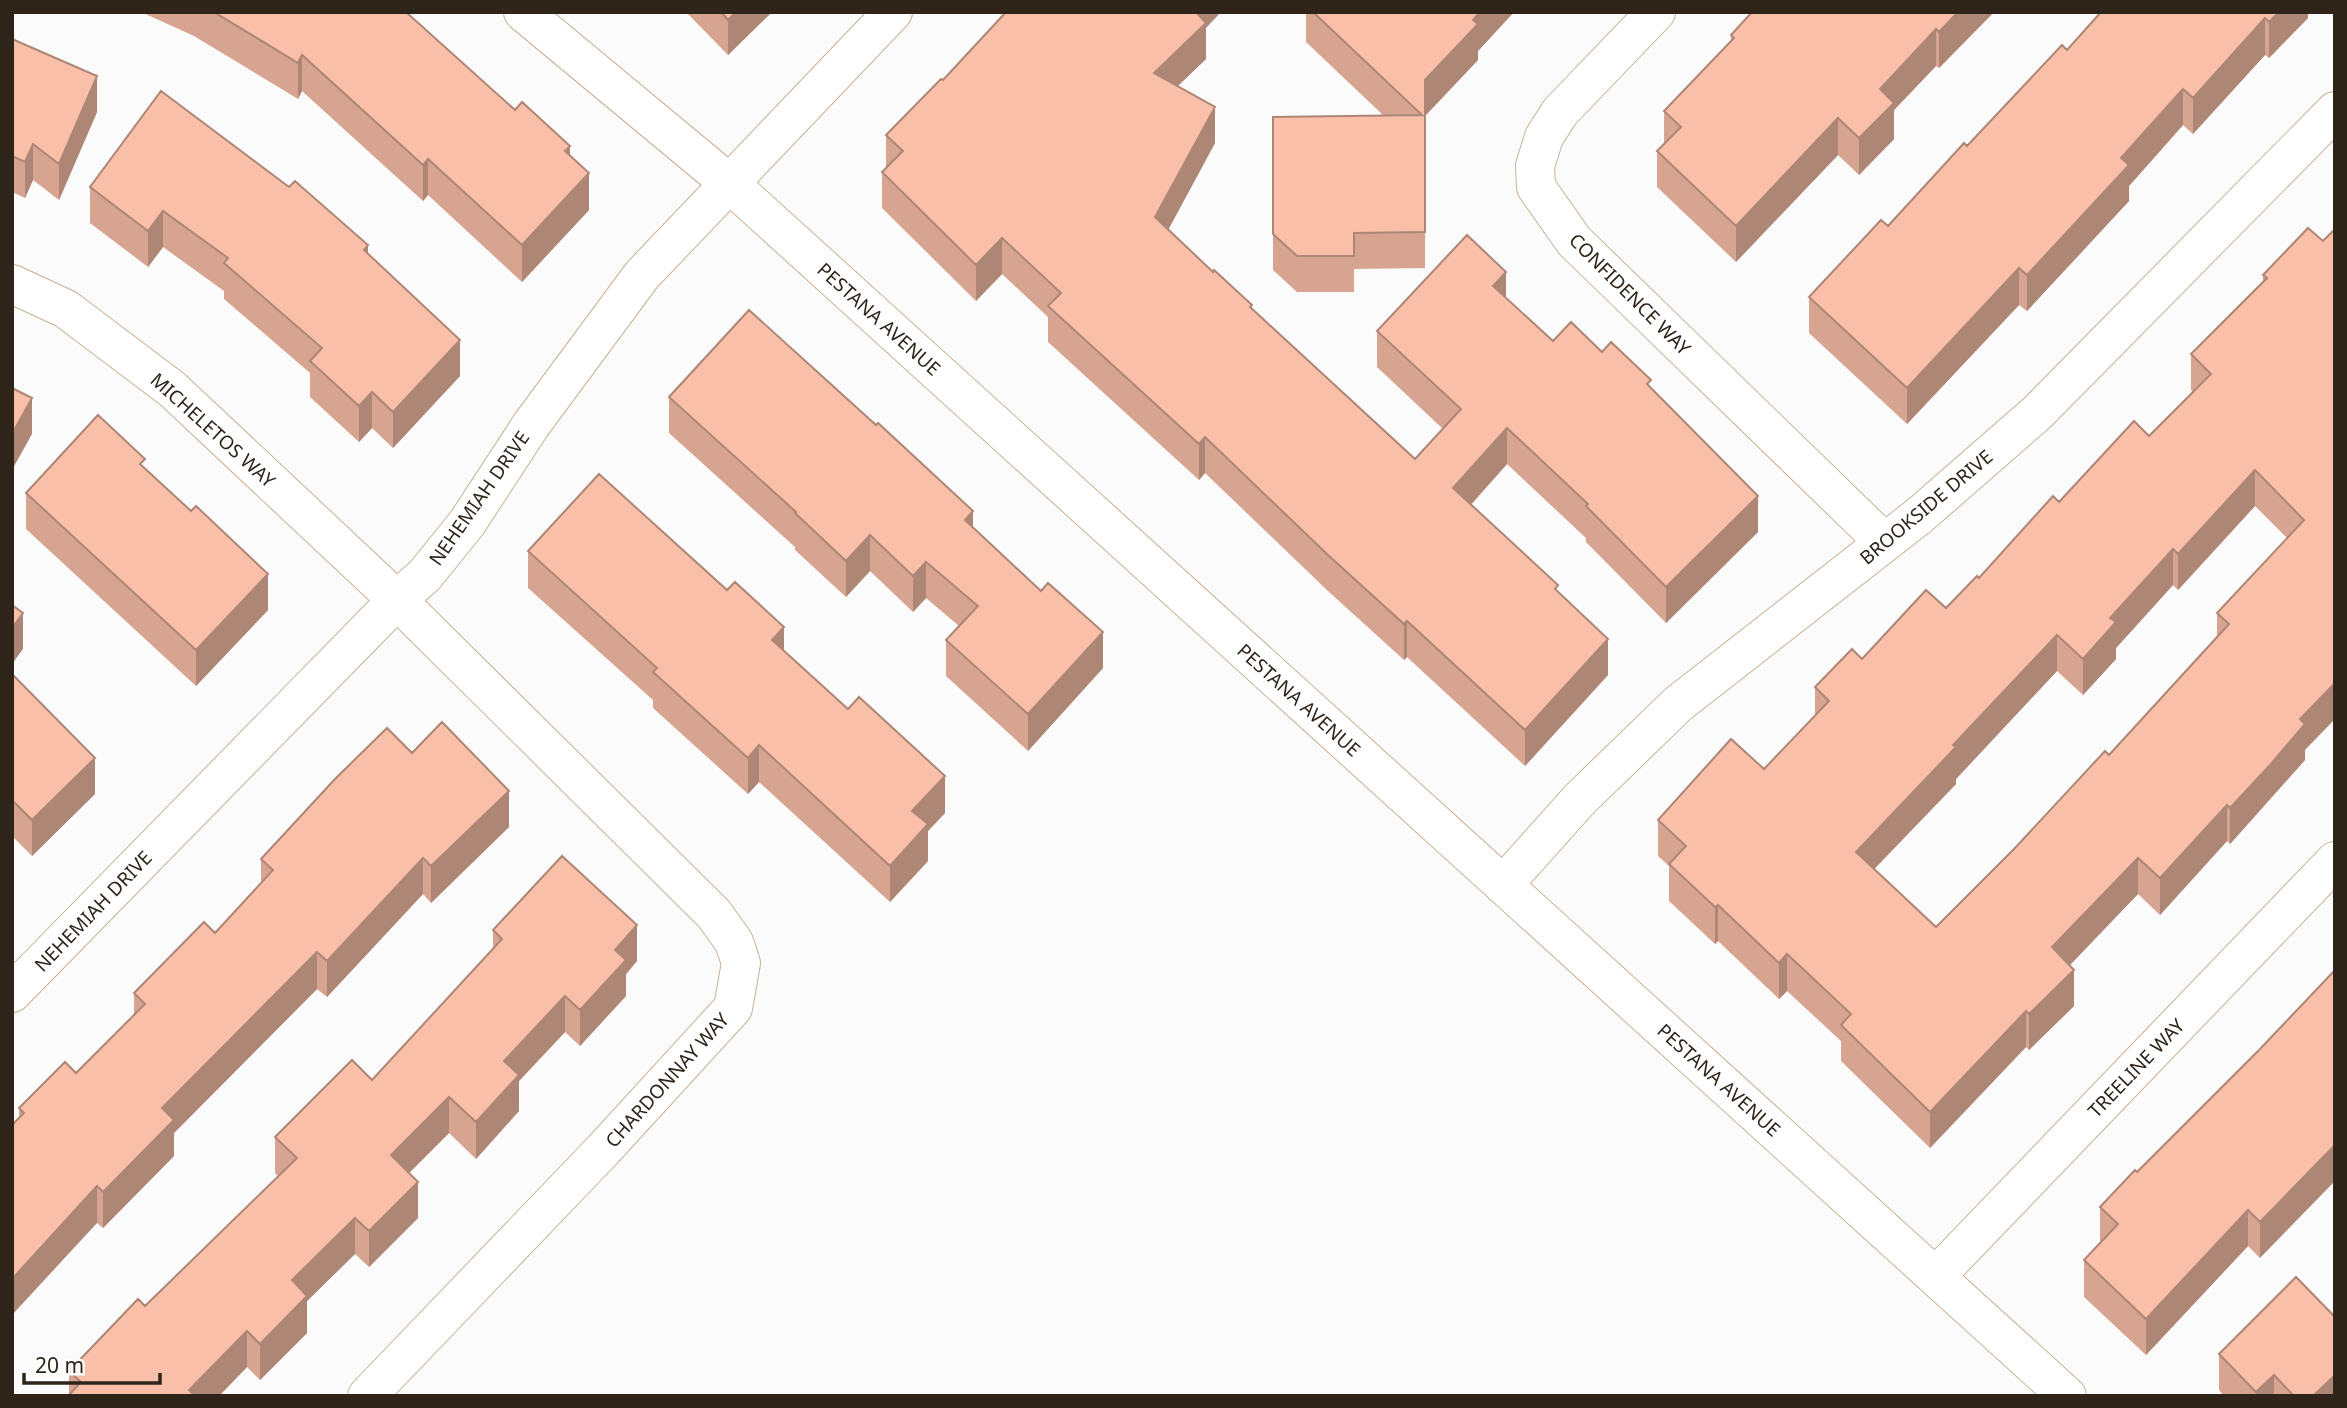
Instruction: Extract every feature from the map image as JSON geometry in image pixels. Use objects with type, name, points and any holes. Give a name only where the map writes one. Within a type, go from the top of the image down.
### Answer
[{"type":"street","name":"PESTANA AVENUE","points":[[523,12],[729,183],[1937,1275],[2067,1396]]},
{"type":"street","name":"NEHEMIAH DRIVE","points":[[12,993],[397,600],[425,575],[467,523],[531,425],[642,275],[893,12]]},
{"type":"street","name":"CONFIDENCE WAY","points":[[1653,15],[1560,113],[1541,146],[1535,166],[1536,187],[1574,241],[1884,542]]},
{"type":"street","name":"BROOKSIDE DRIVE","points":[[1503,885],[1580,799],[1678,704],[1920,515],[2038,412],[2335,111]]},
{"type":"street","name":"MICHELETOS WAY","points":[[12,284],[66,309],[172,389],[397,600]]},
{"type":"street","name":"CHARDONNAY WAY","points":[[366,1396],[603,1150],[733,1008],[741,963],[734,942],[714,914],[397,600]]},
{"type":"street","name":"TREELINE WAY","points":[[1937,1275],[2335,861]]},
{"type":"building","points":[[214,12],[406,12],[515,110],[522,102],[570,146],[565,151],[589,173],[522,245],[428,159],[423,165],[302,55],[298,63]]},
{"type":"building","points":[[721,12],[736,12],[728,20]]},
{"type":"building","points":[[1006,12],[1196,12],[1206,23],[1154,73],[1215,107],[1155,217],[1415,459],[1461,409],[1377,331],[1467,235],[1506,272],[1493,286],[1553,341],[1571,322],[1602,352],[1611,342],[1651,380],[1647,384],[1758,496],[1666,587],[1586,506],[1588,504],[1507,428],[1453,488],[1558,585],[1555,589],[1608,639],[1525,730],[1407,621],[1404,624],[1328,555],[1205,437],[1199,444],[1048,306],[1061,293],[1002,238],[976,265],[882,172],[903,151],[886,135],[941,79],[943,80]]},
{"type":"building","points":[[1313,12],[1480,12],[1473,20],[1478,24],[1425,80],[1425,232],[1354,233],[1354,256],[1297,256],[1273,234],[1273,117],[1422,115]]},
{"type":"building","points":[[1752,12],[1958,12],[1939,32],[1936,29],[1880,89],[1894,103],[1859,138],[1838,118],[1736,226],[1657,151],[1681,127],[1664,111],[1734,38],[1731,35]]},
{"type":"building","points":[[2101,12],[2279,12],[2269,22],[2265,18],[2193,98],[2183,89],[2121,158],[2129,165],[2027,275],[2019,268],[1907,388],[1809,297],[1881,220],[1888,226],[1964,143],[1967,146],[2062,45],[2067,50]]},
{"type":"building","points":[[12,39],[97,76],[59,164],[33,144],[25,162],[12,156]]},
{"type":"building","points":[[161,91],[289,187],[295,181],[368,245],[364,250],[460,340],[393,412],[372,392],[359,406],[310,361],[322,348],[224,263],[228,258],[163,211],[148,231],[90,187]]},
{"type":"building","points":[[2308,228],[2323,241],[2335,229],[2335,683],[2300,719],[2305,724],[2270,765],[2230,808],[2227,805],[2160,878],[2138,858],[2052,947],[2074,970],[2029,1014],[2026,1011],[1930,1112],[1841,1025],[1851,1014],[1787,954],[1779,963],[1718,905],[1715,907],[1669,864],[1686,846],[1658,820],[1731,739],[1764,769],[1829,701],[1815,687],[1852,649],[1862,659],[1926,590],[1946,608],[1977,576],[1979,578],[2053,496],[2059,502],[2134,421],[2149,436],[2211,374],[2191,354],[2267,278],[2263,275]],"holes":[[[2255,470],[2304,520],[2217,613],[2229,624],[2109,755],[2105,751],[2014,849],[1936,927],[1856,852],[2057,635],[2083,659],[2116,622],[2110,618],[2173,549],[2178,554]]]},
{"type":"building","points":[[749,310],[973,511],[965,520],[1041,591],[1048,583],[1103,632],[1028,714],[946,640],[978,606],[926,562],[913,576],[870,535],[846,561],[669,397]]},
{"type":"building","points":[[12,388],[32,398],[12,434]]},
{"type":"building","points":[[98,415],[145,459],[140,464],[191,511],[196,506],[268,574],[196,650],[26,493]]},
{"type":"building","points":[[599,474],[727,590],[735,582],[784,627],[772,640],[848,709],[859,697],[945,776],[912,811],[928,824],[890,866],[759,745],[748,758],[653,672],[657,668],[528,551]]},
{"type":"building","points":[[12,605],[23,613],[12,628]]},
{"type":"building","points":[[12,674],[95,758],[32,820],[12,800]]},
{"type":"building","points":[[442,722],[509,791],[431,866],[423,858],[327,961],[317,952],[162,1108],[174,1120],[103,1192],[97,1186],[12,1279],[12,1125],[24,1113],[19,1108],[65,1062],[76,1073],[145,1004],[134,993],[204,922],[215,933],[273,870],[261,859],[335,779],[387,728],[412,753]]},
{"type":"building","points":[[562,856],[637,925],[615,950],[626,960],[580,1010],[565,996],[504,1061],[519,1075],[476,1122],[449,1097],[391,1155],[418,1182],[369,1231],[355,1218],[292,1280],[307,1296],[260,1344],[247,1331],[189,1390],[195,1396],[68,1396],[81,1382],[69,1371],[138,1299],[145,1306],[297,1158],[275,1137],[352,1060],[372,1080],[502,939],[493,930]]},
{"type":"building","points":[[2335,970],[2335,1145],[2260,1222],[2248,1210],[2146,1319],[2084,1260],[2118,1224],[2100,1207],[2260,1049]]},
{"type":"building","points":[[2296,1277],[2335,1317],[2335,1375],[2313,1396],[2294,1396],[2274,1375],[2256,1392],[2219,1354]]}]
